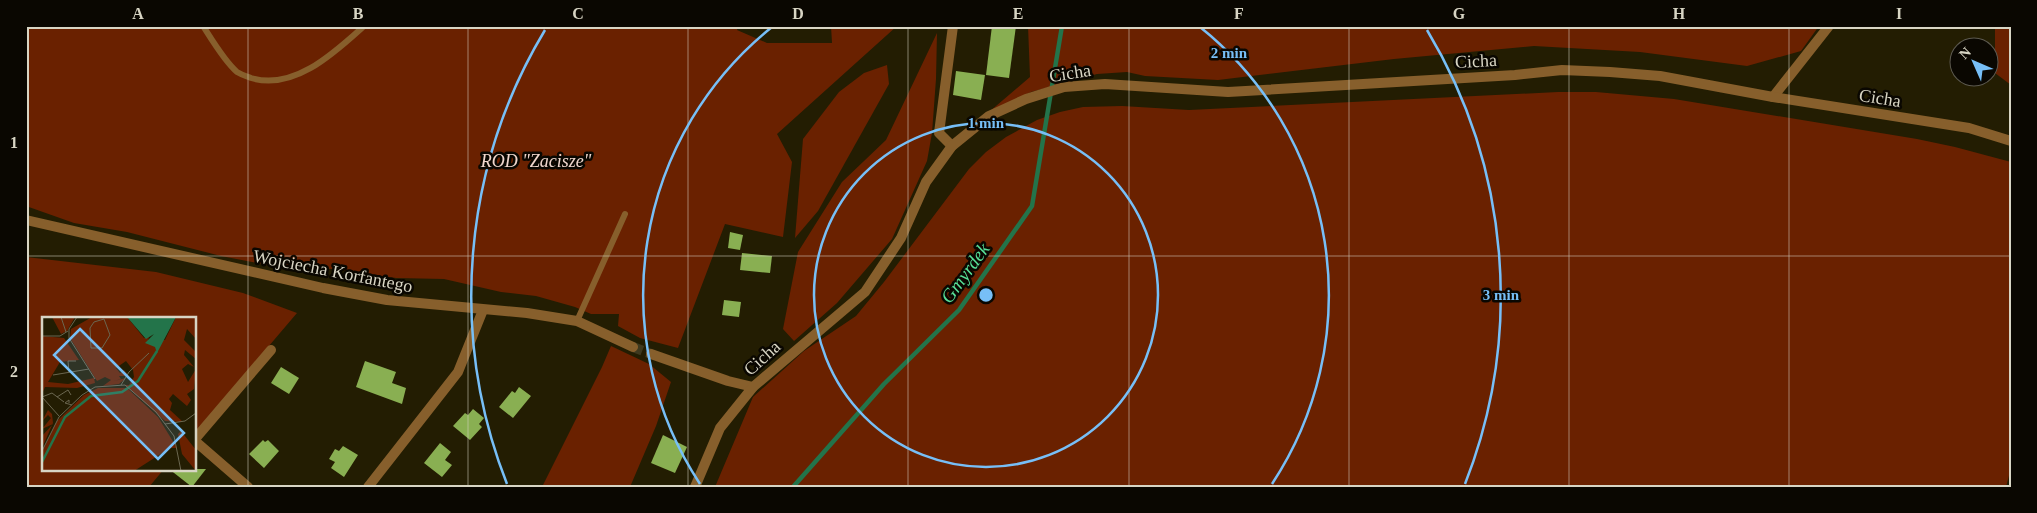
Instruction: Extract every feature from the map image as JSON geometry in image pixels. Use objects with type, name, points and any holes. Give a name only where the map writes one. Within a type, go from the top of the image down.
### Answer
[{"type":"street","points":[[952,146],[938,133],[953,26]]},
{"type":"street","points":[[1773,98],[1829,26]]},
{"type":"street","name":"Cicha","points":[[695,487],[720,428],[753,387],[865,292],[902,238],[926,182],[952,146],[989,116],[1026,99],[1062,88],[1105,84],[1228,92],[1515,75],[1562,70],[1610,72],[1660,76],[1773,98],[1969,128],[2011,141]]},
{"type":"street","name":"Wojciecha Korfantego","points":[[26,220],[323,288],[387,300],[527,313],[577,321],[633,347]]},
{"type":"street","points":[[368,487],[458,372],[483,310]]},
{"type":"street","points":[[196,439],[271,350]]},
{"type":"street","points":[[651,354],[753,387]]},
{"type":"street","points":[[196,441],[248,487]]},
{"type":"lane","points":[[202,26],[237,72],[258,80],[270,81],[281,80],[307,70],[326,58],[364,26]]},
{"type":"lane","points":[[577,321],[625,214]]},
{"type":"green space","name":"ROD \"Zacisze\"","points":[[26,26],[738,26],[737,30],[767,43],[832,43],[831,26],[897,26],[777,134],[792,162],[783,237],[725,224],[678,348],[640,338],[618,326],[619,314],[591,314],[575,307],[536,296],[501,292],[444,279],[396,278],[335,269],[284,268],[221,256],[127,232],[74,223],[26,206]]},
{"type":"green space","points":[[1028,26],[1819,26],[1801,51],[1747,66],[1640,52],[1534,46],[1394,59],[1218,80],[1145,76],[1127,72],[1097,74],[1031,92],[989,112],[1030,77]]},
{"type":"green space","points":[[1995,26],[2011,26],[2011,85],[2000,77],[2000,38],[1995,38]]},
{"type":"green space","points":[[937,33],[932,133],[927,161],[892,239],[837,303],[794,341],[783,329],[798,252],[842,182],[886,140]]},
{"type":"green space","points":[[887,65],[889,84],[818,211],[795,238],[803,139],[839,92],[864,73]]},
{"type":"green space","points":[[1558,92],[1596,92],[1674,99],[1917,139],[2011,162],[2011,468],[2006,487],[715,487],[753,397],[804,351],[856,316],[969,169],[986,152],[1006,137],[1037,120],[1083,107],[1122,106],[1189,110]]},
{"type":"green space","points":[[26,257],[156,272],[243,293],[297,313],[196,432],[196,317],[42,317],[42,470],[163,470],[149,487],[26,487]]},
{"type":"green space","points":[[611,346],[649,364],[671,382],[656,426],[630,487],[542,487],[602,367]]},
{"type":"building","points":[[992,26],[1016,26],[1009,78],[986,75]]},
{"type":"building","points":[[956,71],[985,75],[981,100],[953,95]]},
{"type":"building","points":[[730,232],[743,235],[740,250],[728,248]]},
{"type":"building","points":[[742,253],[772,256],[770,273],[740,270]]},
{"type":"building","points":[[724,300],[741,302],[739,317],[722,315]]},
{"type":"building","points":[[365,361],[396,372],[392,383],[406,388],[402,404],[356,387]]},
{"type":"building","points":[[281,367],[299,378],[289,394],[271,383]]},
{"type":"building","points":[[519,387],[531,396],[513,418],[499,407],[512,391],[515,393]]},
{"type":"building","points":[[473,409],[484,418],[479,424],[482,427],[470,440],[453,426],[465,413],[468,415]]},
{"type":"building","points":[[663,435],[687,447],[675,473],[651,463]]},
{"type":"building","points":[[263,440],[265,442],[268,440],[279,451],[264,468],[249,454]]},
{"type":"building","points":[[440,443],[451,452],[445,460],[452,465],[442,477],[424,463]]},
{"type":"building","points":[[343,446],[358,455],[344,477],[331,468],[335,462],[329,459],[335,449],[339,451]]},
{"type":"building","points":[[206,469],[192,487],[170,470]]},
{"type":"waterway","name":"Gmyrdek","points":[[793,487],[884,384],[959,310],[1032,206],[1062,26]]},
{"type":"tunnel","points":[[633,347],[651,354]]}]
